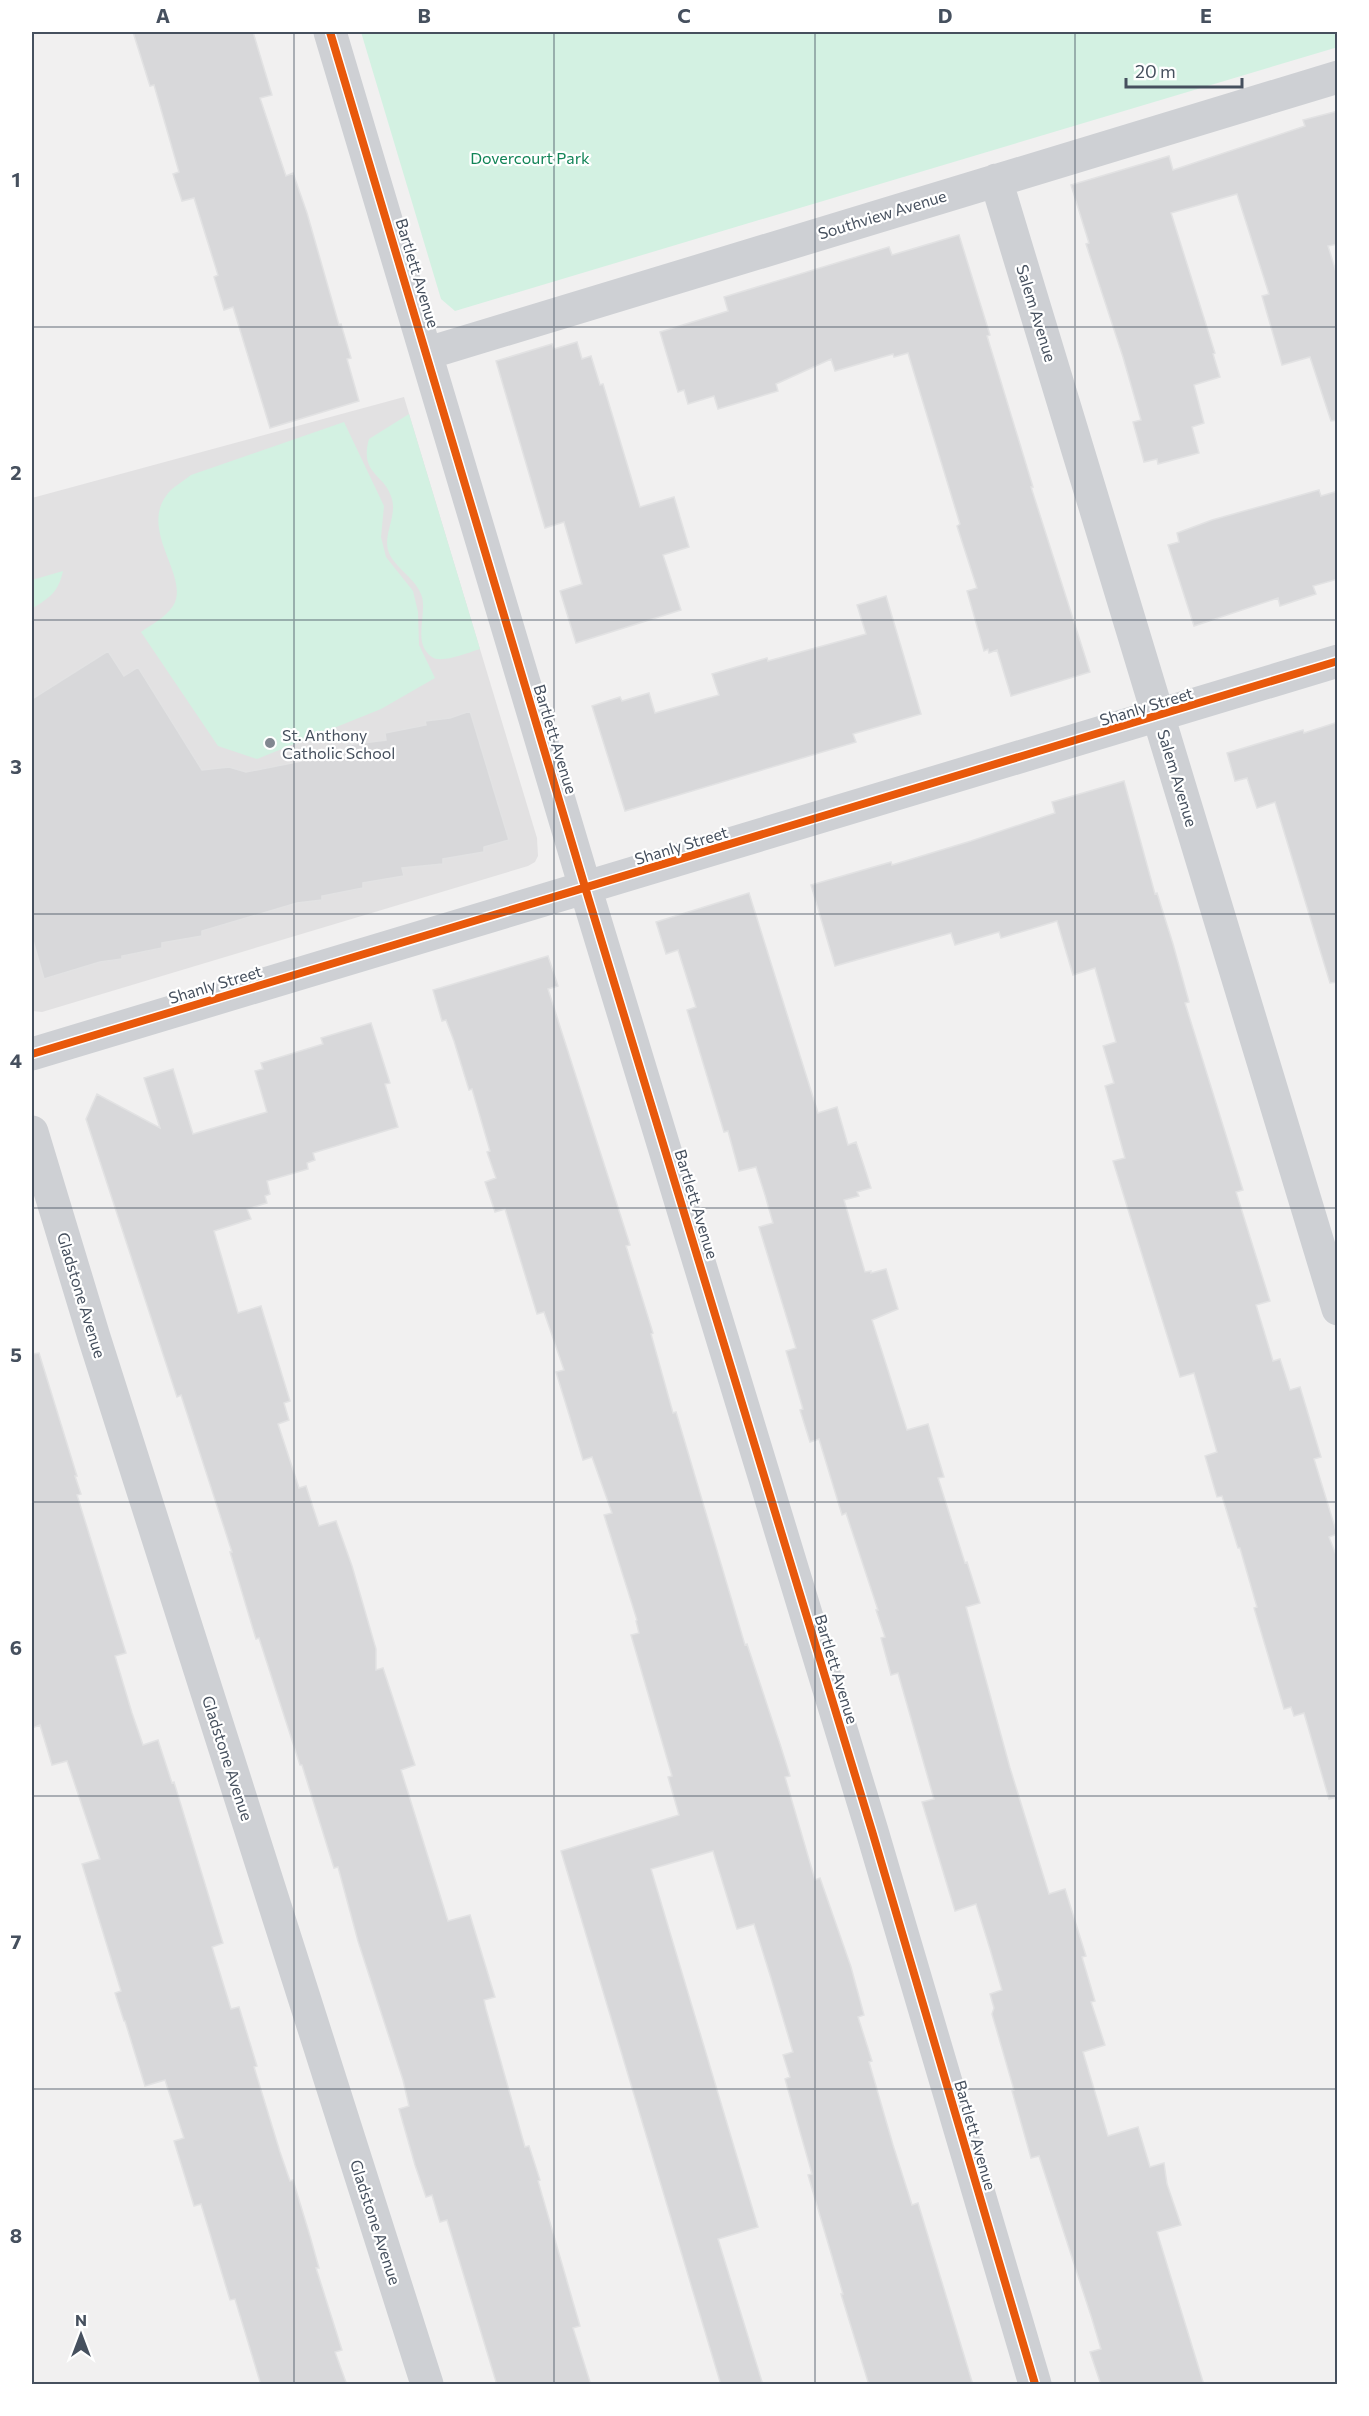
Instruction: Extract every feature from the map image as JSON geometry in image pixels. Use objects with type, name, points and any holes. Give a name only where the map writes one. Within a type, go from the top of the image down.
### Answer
[{"type":"street","name":"Bartlett Avenue","points":[[330,32],[428,353],[585,887],[872,1831],[1035,2385]]},
{"type":"street","name":"Southview Avenue","points":[[428,353],[1338,77]]},
{"type":"street","name":"Salem Avenue","points":[[996,180],[1338,1309]]},
{"type":"street","name":"Shanly Street","points":[[32,1054],[1338,661]]},
{"type":"street","name":"Gladstone Avenue","points":[[32,1132],[94,1336],[427,2385]]},
{"type":"shaded area","name":"St. Anthony Catholic School","points":[[404,397],[537,838],[538,856],[535,862],[42,1012],[32,1011],[32,498]]},
{"type":"green space","name":"Dovercourt Park","points":[[361,32],[1337,32],[1338,47],[455,311],[441,299]]},
{"type":"green space","points":[[409,414],[480,649],[449,658],[432,657],[423,644],[421,637],[422,597],[416,585],[389,553],[387,540],[393,513],[392,499],[389,490],[374,473],[367,460],[369,439]]},
{"type":"green space","points":[[344,422],[384,506],[381,537],[386,557],[413,591],[418,612],[419,645],[435,678],[381,709],[257,759],[218,746],[141,632],[170,610],[177,594],[175,580],[160,535],[158,519],[162,504],[172,489],[191,475]]},
{"type":"green space","points":[[63,571],[59,585],[52,594],[32,609],[32,598],[34,597],[32,580]]},
{"type":"building","points":[[133,32],[253,32],[272,95],[260,98],[286,176],[293,173],[307,213],[339,325],[341,324],[351,358],[347,359],[359,401],[270,428],[233,307],[224,310],[214,277],[218,275],[194,198],[182,201],[173,174],[179,172],[154,85],[150,86]]},
{"type":"building","points":[[1338,111],[1338,244],[1328,246],[1338,278],[1338,420],[1331,421],[1310,357],[1282,365],[1262,296],[1269,294],[1237,194],[1171,213],[1215,353],[1213,354],[1220,377],[1194,385],[1204,423],[1192,427],[1199,453],[1158,464],[1157,459],[1144,462],[1133,422],[1141,420],[1086,244],[1089,243],[1071,185],[1169,156],[1173,170],[1305,126],[1303,120]]},
{"type":"building","points":[[959,235],[990,335],[987,336],[1033,487],[1031,487],[1090,672],[1011,696],[997,650],[989,653],[988,649],[984,651],[967,591],[977,588],[908,353],[894,357],[893,354],[835,371],[831,359],[776,384],[778,391],[718,409],[714,396],[688,404],[684,390],[678,392],[660,332],[728,311],[724,297],[889,247],[892,255]]},
{"type":"building","points":[[577,342],[582,359],[591,356],[600,385],[603,384],[640,507],[674,497],[689,547],[663,555],[681,610],[576,643],[560,591],[582,584],[564,522],[545,528],[496,361],[552,344],[554,349]]},
{"type":"building","points":[[1319,490],[1321,496],[1338,491],[1338,579],[1313,586],[1316,594],[1280,606],[1278,598],[1194,626],[1168,545],[1179,542],[1177,533],[1212,520]]},
{"type":"building","points":[[886,596],[921,714],[853,734],[856,742],[625,811],[592,706],[620,697],[622,701],[649,693],[655,713],[719,695],[712,674],[866,634],[857,605]]},
{"type":"building","points":[[108,651],[124,676],[138,667],[202,770],[229,767],[246,772],[307,760],[306,757],[346,752],[346,745],[386,740],[385,733],[426,725],[425,721],[450,718],[470,711],[509,840],[484,847],[484,852],[443,859],[443,864],[402,868],[404,876],[363,883],[363,888],[322,896],[322,900],[297,903],[202,931],[202,936],[162,943],[162,948],[122,956],[122,959],[100,962],[44,979],[32,937],[32,699]]},
{"type":"building","points":[[1338,722],[1338,982],[1330,983],[1275,802],[1257,808],[1247,778],[1235,781],[1227,753]]},
{"type":"building","points":[[1124,781],[1155,894],[1157,893],[1189,1002],[1185,1003],[1243,1190],[1236,1192],[1270,1301],[1256,1305],[1273,1361],[1280,1359],[1290,1390],[1300,1387],[1321,1457],[1314,1459],[1337,1534],[1329,1537],[1338,1560],[1338,1797],[1329,1799],[1304,1713],[1294,1716],[1291,1707],[1284,1709],[1254,1608],[1257,1607],[1240,1548],[1238,1548],[1222,1496],[1217,1497],[1205,1456],[1217,1452],[1194,1373],[1180,1377],[1113,1161],[1125,1158],[1105,1086],[1114,1083],[1103,1046],[1116,1042],[1095,968],[1073,975],[1057,921],[1001,938],[999,932],[955,945],[951,933],[835,966],[811,885],[891,862],[892,865],[971,841],[1055,813],[1052,802]]},
{"type":"building","points":[[749,893],[818,1113],[837,1107],[848,1145],[856,1142],[871,1188],[857,1192],[859,1196],[844,1200],[865,1272],[871,1271],[871,1273],[886,1269],[898,1309],[872,1320],[907,1430],[928,1424],[944,1477],[938,1478],[980,1603],[966,1607],[1010,1768],[1049,1894],[1065,1889],[1086,1956],[1082,1957],[1095,2001],[1091,2002],[1105,2045],[1083,2052],[1108,2136],[1138,2127],[1150,2167],[1164,2163],[1167,2184],[1181,2225],[1157,2232],[1204,2385],[1101,2385],[1090,2352],[1101,2349],[1039,2156],[1031,2158],[992,2014],[994,2008],[990,1994],[1002,1990],[990,1949],[976,1904],[955,1911],[922,1802],[934,1799],[898,1673],[891,1675],[881,1638],[885,1637],[876,1610],[878,1610],[846,1513],[842,1515],[819,1439],[810,1442],[800,1410],[803,1409],[786,1351],[796,1348],[759,1227],[773,1223],[765,1195],[756,1167],[739,1171],[728,1131],[724,1132],[687,1010],[696,1007],[678,950],[666,954],[656,922]]},
{"type":"building","points":[[548,956],[558,986],[548,989],[630,1245],[626,1246],[653,1333],[651,1334],[673,1413],[676,1412],[745,1645],[747,1644],[790,1776],[785,1777],[815,1880],[820,1878],[851,1967],[864,2015],[858,2017],[872,2061],[869,2062],[893,2145],[912,2205],[918,2203],[973,2385],[869,2385],[808,2175],[812,2174],[785,2079],[790,2077],[783,2055],[793,2052],[754,1924],[737,1929],[713,1851],[651,1869],[758,2227],[718,2239],[763,2385],[721,2385],[561,1851],[679,1815],[668,1777],[672,1776],[631,1635],[639,1633],[637,1620],[604,1515],[612,1513],[592,1457],[583,1460],[556,1372],[564,1370],[544,1312],[537,1314],[505,1209],[495,1212],[485,1182],[496,1178],[487,1152],[490,1151],[472,1089],[469,1090],[454,1041],[446,1020],[442,1021],[433,990]]},
{"type":"building","points":[[371,1023],[390,1083],[385,1084],[398,1127],[313,1153],[315,1160],[307,1163],[308,1169],[267,1181],[270,1194],[265,1196],[267,1203],[247,1209],[251,1219],[214,1231],[238,1313],[261,1306],[290,1401],[284,1403],[289,1420],[278,1424],[299,1488],[306,1486],[319,1526],[336,1521],[352,1566],[376,1649],[376,1670],[383,1668],[415,1765],[401,1770],[448,1921],[470,1915],[495,1997],[484,2000],[486,2009],[525,2147],[529,2146],[540,2180],[538,2181],[580,2326],[573,2328],[591,2385],[497,2385],[447,2220],[440,2222],[432,2195],[426,2197],[415,2165],[399,2109],[409,2106],[403,2080],[358,1941],[338,1867],[334,1868],[259,1638],[256,1639],[230,1552],[232,1552],[181,1395],[177,1397],[86,1119],[97,1094],[160,1128],[144,1078],[173,1069],[193,1134],[267,1112],[255,1071],[263,1069],[261,1063],[323,1044],[321,1038]]},
{"type":"building","points":[[39,1353],[77,1476],[75,1476],[81,1494],[77,1495],[126,1653],[115,1656],[132,1713],[143,1745],[158,1740],[172,1783],[174,1782],[223,1943],[212,1947],[231,2009],[239,2007],[257,2066],[254,2067],[280,2152],[290,2181],[293,2180],[319,2268],[316,2268],[342,2350],[335,2352],[347,2385],[261,2385],[235,2299],[230,2300],[201,2204],[194,2206],[174,2141],[184,2138],[165,2080],[145,2086],[115,1993],[121,1991],[82,1864],[100,1859],[67,1761],[52,1765],[40,1725],[32,1728],[32,1354]]},
{"type":"cycle path","points":[[330,32],[585,887],[872,1831],[1035,2384]]},
{"type":"cycle path","points":[[32,1054],[1338,661]]},
{"type":"place","name":"St. Anthony Catholic School","points":[[270,743]]}]
